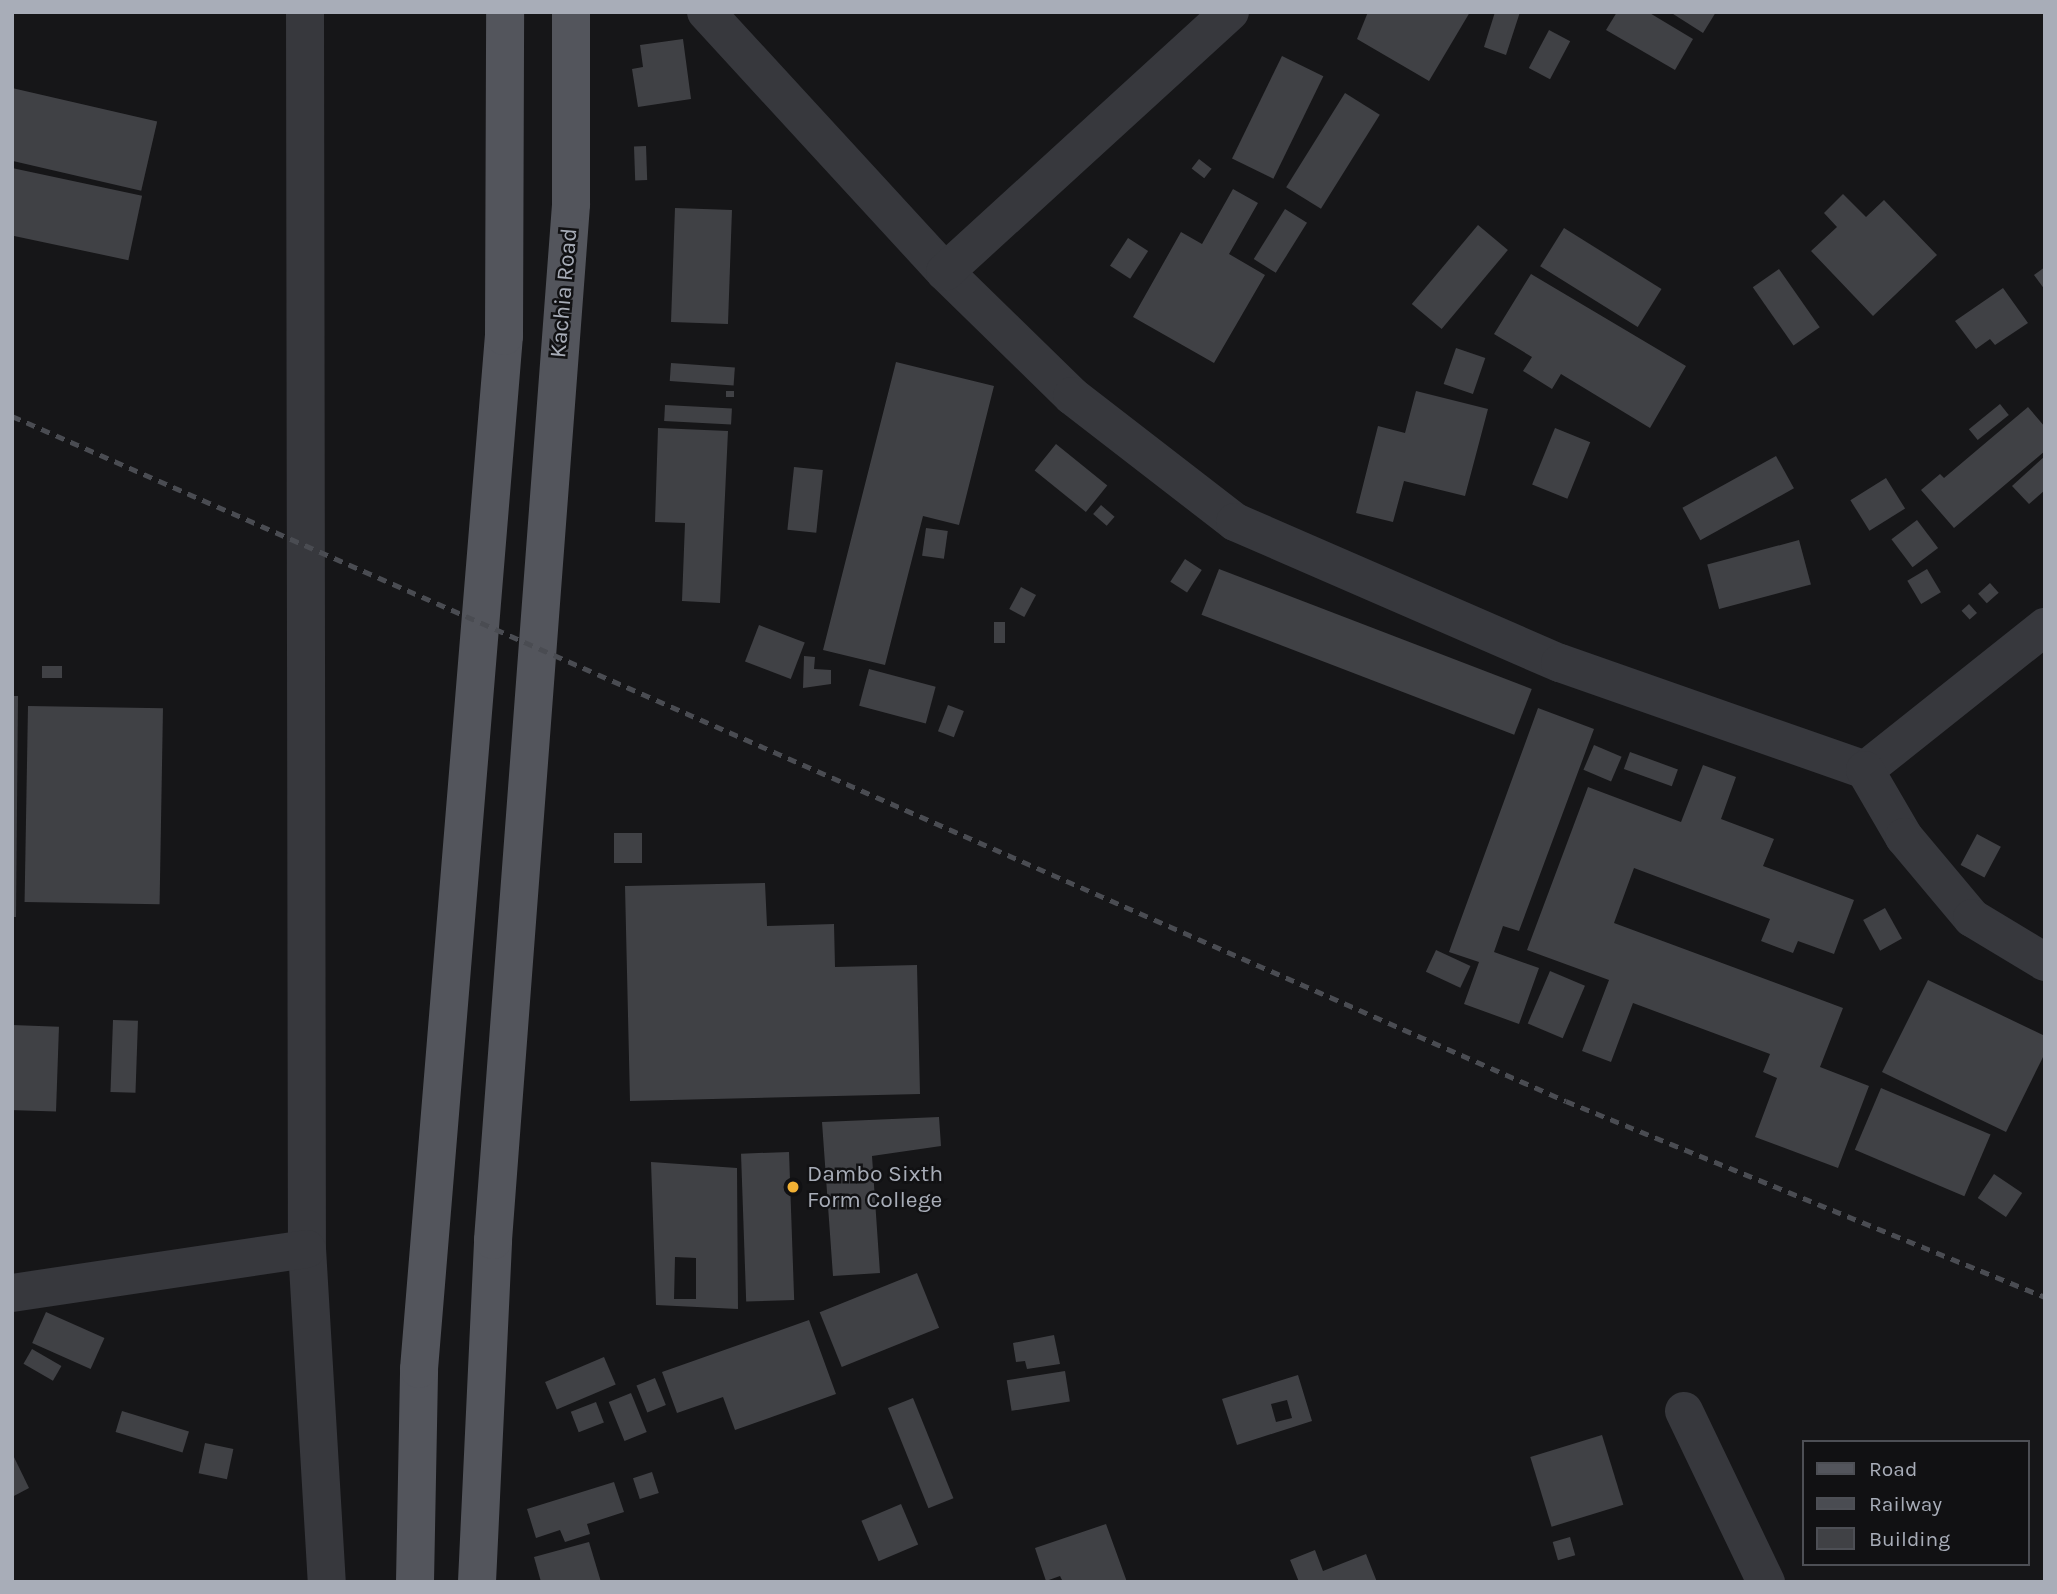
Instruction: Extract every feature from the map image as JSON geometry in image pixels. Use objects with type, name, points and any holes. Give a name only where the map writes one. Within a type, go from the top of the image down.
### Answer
[{"type":"main road","points":[[415,1582],[419,1369],[504,336],[505,12]]},
{"type":"main road","name":"Kachia Road","points":[[477,1582],[481,1420],[572,204],[571,12]]},
{"type":"street","points":[[305,12],[310,473],[307,1249],[327,1582]]},
{"type":"street","points":[[706,12],[945,272],[1072,396],[1235,522],[1560,663],[1865,770],[1904,837],[1972,918],[2045,962]]},
{"type":"street","points":[[945,272],[1230,12]]},
{"type":"street","points":[[1865,770],[2045,627]]},
{"type":"street","points":[[12,1293],[307,1249]]},
{"type":"street","points":[[1684,1411],[1766,1582]]},
{"type":"building","points":[[1368,12],[1470,12],[1429,81],[1357,39]]},
{"type":"building","points":[[1495,12],[1520,12],[1506,55],[1484,47]]},
{"type":"building","points":[[1617,12],[1648,12],[1693,39],[1675,70],[1606,30]]},
{"type":"building","points":[[1670,12],[1716,12],[1703,33]]},
{"type":"building","points":[[1549,30],[1570,41],[1550,79],[1529,68]]},
{"type":"building","points":[[683,39],[691,99],[638,107],[632,69],[643,67],[640,45]]},
{"type":"building","points":[[1282,56],[1323,76],[1273,179],[1232,158]]},
{"type":"building","points":[[12,88],[157,122],[141,191],[12,161]]},
{"type":"building","points":[[1345,93],[1380,115],[1321,209],[1286,187]]},
{"type":"building","points":[[634,146],[646,146],[647,180],[635,180]]},
{"type":"building","points":[[1199,159],[1212,169],[1204,178],[1192,168]]},
{"type":"building","points":[[12,168],[142,196],[128,260],[12,235]]},
{"type":"building","points":[[1233,189],[1258,203],[1229,254],[1265,275],[1214,363],[1133,317],[1181,232],[1202,244]]},
{"type":"building","points":[[1843,194],[1866,217],[1884,200],[1937,255],[1873,316],[1811,251],[1837,227],[1824,213]]},
{"type":"building","points":[[675,208],[732,210],[728,324],[671,322]]},
{"type":"building","points":[[1285,209],[1307,223],[1276,273],[1254,259]]},
{"type":"building","points":[[1478,225],[1508,250],[1442,329],[1412,304]]},
{"type":"building","points":[[1564,228],[1662,289],[1638,327],[1540,266]]},
{"type":"building","points":[[1128,238],[1148,251],[1130,279],[1110,266]]},
{"type":"building","points":[[2045,267],[2045,290],[2034,275]]},
{"type":"building","points":[[1779,269],[1820,327],[1794,346],[1753,287]]},
{"type":"building","points":[[1531,274],[1686,366],[1650,428],[1561,374],[1552,389],[1523,371],[1532,357],[1494,334]]},
{"type":"building","points":[[2003,288],[2028,323],[1995,345],[1990,339],[1976,349],[1955,321]]},
{"type":"building","points":[[1456,348],[1485,358],[1473,394],[1444,384]]},
{"type":"building","points":[[896,362],[994,386],[959,525],[923,516],[885,665],[823,650]]},
{"type":"building","points":[[671,363],[735,367],[734,385],[670,381]]},
{"type":"building","points":[[726,391],[734,391],[734,397],[726,397]]},
{"type":"building","points":[[1416,391],[1488,409],[1465,496],[1404,481],[1393,522],[1356,513],[1378,426],[1405,433]]},
{"type":"building","points":[[2000,404],[2009,415],[1978,440],[1969,429]]},
{"type":"building","points":[[665,405],[732,409],[731,424],[664,421]]},
{"type":"building","points":[[2028,407],[2045,427],[2045,451],[1954,528],[1921,490],[1940,474],[1944,478]]},
{"type":"building","points":[[658,428],[728,431],[720,603],[682,601],[685,523],[655,522]]},
{"type":"building","points":[[1555,428],[1590,442],[1567,499],[1532,485]]},
{"type":"building","points":[[1056,444],[1107,486],[1086,512],[1035,470]]},
{"type":"building","points":[[1776,456],[1794,488],[1700,540],[1682,508]]},
{"type":"building","points":[[2045,456],[2045,490],[2029,504],[2012,486]]},
{"type":"building","points":[[794,467],[823,470],[816,533],[787,530]]},
{"type":"building","points":[[1886,478],[1905,509],[1869,531],[1850,500]]},
{"type":"building","points":[[1101,505],[1115,517],[1107,526],[1093,514]]},
{"type":"building","points":[[1917,520],[1938,548],[1913,567],[1891,539]]},
{"type":"building","points":[[926,528],[948,531],[944,559],[922,556]]},
{"type":"building","points":[[1799,540],[1811,584],[1719,609],[1707,565]]},
{"type":"building","points":[[1185,559],[1202,570],[1187,593],[1170,582]]},
{"type":"building","points":[[1219,569],[1532,689],[1514,735],[1201,615]]},
{"type":"building","points":[[1927,569],[1941,592],[1921,604],[1907,581]]},
{"type":"building","points":[[1990,583],[1999,593],[1987,603],[1978,594]]},
{"type":"building","points":[[1021,587],[1036,595],[1024,617],[1009,609]]},
{"type":"building","points":[[1969,604],[1977,613],[1970,620],[1962,611]]},
{"type":"building","points":[[994,622],[1005,622],[1005,643],[994,643]]},
{"type":"building","points":[[759,625],[805,643],[791,679],[745,661]]},
{"type":"building","points":[[804,656],[815,657],[814,669],[831,670],[831,684],[803,688]]},
{"type":"building","points":[[42,666],[62,666],[62,678],[42,678]]},
{"type":"building","points":[[869,669],[936,687],[926,724],[859,706]]},
{"type":"building","points":[[12,696],[18,696],[16,917],[12,917]]},
{"type":"building","points":[[948,705],[964,711],[954,737],[938,731]]},
{"type":"building","points":[[28,706],[163,708],[160,904],[25,902]]},
{"type":"building","points":[[1538,708],[1594,729],[1519,931],[1503,926],[1494,952],[1539,968],[1519,1024],[1464,1004],[1479,962],[1449,952]]},
{"type":"building","points":[[1594,745],[1622,757],[1611,782],[1583,770]]},
{"type":"building","points":[[1630,752],[1678,769],[1672,786],[1624,769]]},
{"type":"building","points":[[1703,765],[1736,777],[1721,819],[1774,839],[1763,866],[1854,900],[1834,954],[1798,941],[1793,953],[1761,941],[1770,919],[1634,868],[1614,923],[1843,1008],[1820,1067],[1869,1086],[1838,1168],[1755,1137],[1777,1078],[1763,1072],[1770,1054],[1633,1003],[1611,1062],[1582,1051],[1609,980],[1527,950],[1588,787],[1681,822]]},
{"type":"building","points":[[614,833],[642,833],[642,863],[614,863]]},
{"type":"building","points":[[1977,834],[2001,847],[1984,878],[1961,865]]},
{"type":"building","points":[[765,883],[767,926],[834,924],[835,967],[917,965],[920,1094],[630,1101],[625,886]]},
{"type":"building","points":[[1885,908],[1902,939],[1880,951],[1863,920]]},
{"type":"building","points":[[1436,950],[1470,966],[1460,988],[1426,972]]},
{"type":"building","points":[[1550,971],[1585,986],[1563,1038],[1528,1023]]},
{"type":"building","points":[[1928,980],[2045,1036],[2045,1053],[2006,1132],[1882,1072]]},
{"type":"building","points":[[113,1020],[138,1021],[135,1093],[110,1092]]},
{"type":"building","points":[[12,1025],[59,1027],[56,1112],[12,1110]]},
{"type":"building","points":[[1881,1088],[1991,1134],[1964,1196],[1855,1150]]},
{"type":"building","points":[[939,1117],[941,1146],[872,1156],[880,1273],[833,1276],[822,1122]]},
{"type":"building","points":[[789,1152],[794,1300],[746,1302],[741,1154]]},
{"type":"building","points":[[651,1162],[737,1168],[738,1309],[656,1305]],"holes":[[[675,1257],[696,1258],[696,1299],[674,1299]]]},
{"type":"building","points":[[1994,1174],[2022,1193],[2006,1217],[1978,1198]]},
{"type":"building","points":[[917,1273],[939,1328],[842,1367],[820,1312]]},
{"type":"building","points":[[46,1312],[104,1338],[91,1369],[32,1343]]},
{"type":"building","points":[[809,1320],[836,1394],[735,1430],[723,1397],[677,1413],[662,1372]]},
{"type":"building","points":[[1054,1335],[1060,1364],[1027,1369],[1025,1361],[1016,1362],[1013,1343]]},
{"type":"building","points":[[32,1349],[61,1366],[53,1381],[24,1364]]},
{"type":"building","points":[[604,1357],[616,1385],[557,1410],[545,1382]]},
{"type":"building","points":[[1065,1371],[1070,1402],[1012,1411],[1007,1380]]},
{"type":"building","points":[[1298,1375],[1312,1421],[1237,1445],[1222,1399]],"holes":[[[1287,1400],[1292,1418],[1276,1422],[1271,1404]]]},
{"type":"building","points":[[655,1378],[666,1405],[647,1412],[636,1385]]},
{"type":"building","points":[[631,1393],[647,1432],[624,1441],[609,1402]]},
{"type":"building","points":[[913,1398],[953,1498],[928,1508],[888,1408]]},
{"type":"building","points":[[596,1402],[604,1423],[579,1432],[571,1412]]},
{"type":"building","points":[[122,1411],[189,1431],[183,1453],[116,1432]]},
{"type":"building","points":[[1602,1435],[1623,1505],[1552,1527],[1530,1457]]},
{"type":"building","points":[[205,1443],[233,1449],[227,1479],[199,1473]]},
{"type":"building","points":[[12,1453],[29,1488],[12,1497]]},
{"type":"building","points":[[652,1472],[659,1493],[640,1499],[633,1478]]},
{"type":"building","points":[[614,1482],[624,1512],[587,1524],[590,1534],[565,1542],[560,1530],[536,1538],[527,1509]]},
{"type":"building","points":[[901,1504],[918,1545],[879,1561],[861,1521]]},
{"type":"building","points":[[1106,1524],[1127,1582],[1063,1582],[1060,1576],[1046,1581],[1035,1548]]},
{"type":"building","points":[[1570,1537],[1575,1555],[1558,1560],[1553,1542]]},
{"type":"building","points":[[589,1542],[601,1582],[541,1582],[534,1557]]},
{"type":"building","points":[[1315,1550],[1323,1571],[1366,1554],[1377,1582],[1299,1582],[1290,1560]]},
{"type":"railway","points":[[12,416],[1566,1101],[2045,1297]]},
{"type":"place","name":"Dambo Sixth Form College","points":[[793,1187]]}]
